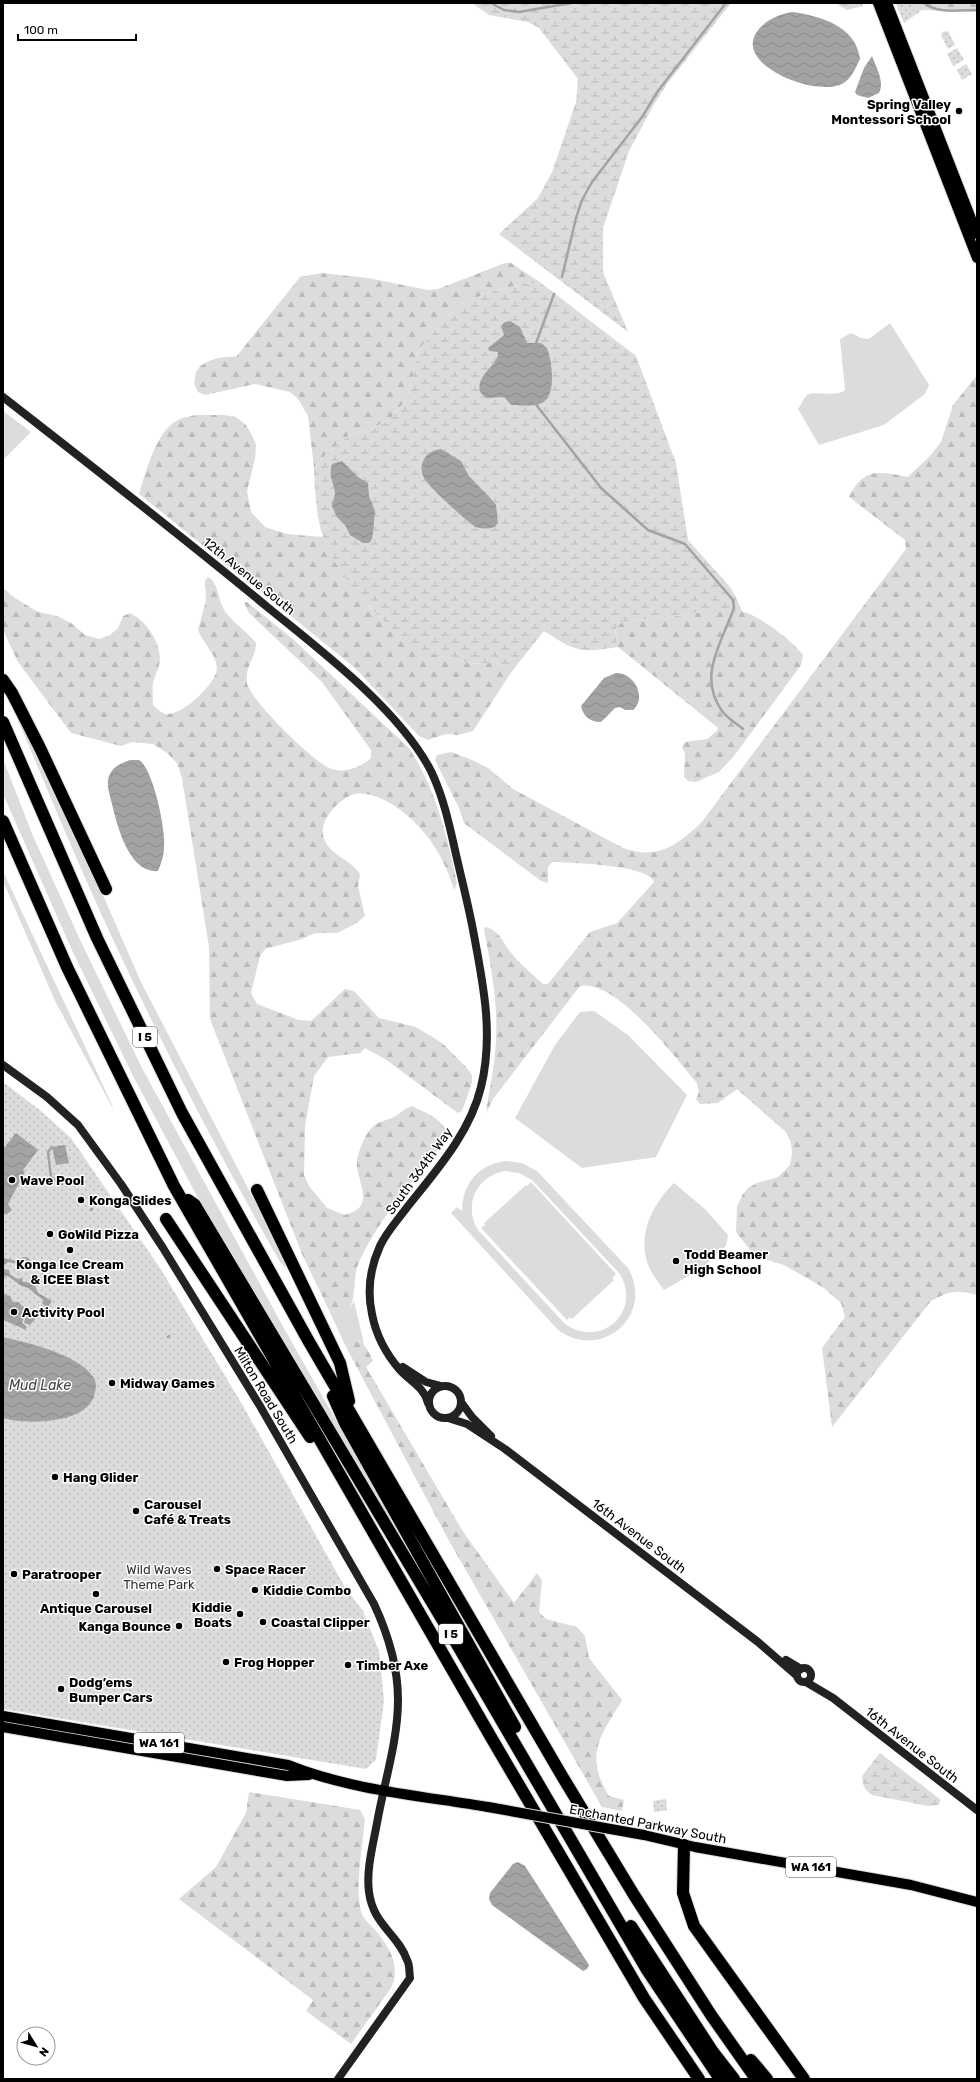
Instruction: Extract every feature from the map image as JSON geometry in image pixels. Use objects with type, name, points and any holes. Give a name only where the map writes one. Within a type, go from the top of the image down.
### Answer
[{"type":"highway","points":[[3,680],[12,693],[33,734],[106,889]]},
{"type":"highway","name":"I 5","points":[[3,722],[97,938],[182,1114],[308,1340],[562,1776],[711,2015],[756,2079]]},
{"type":"highway","name":"I 5","points":[[3,821],[68,967],[178,1192],[492,1739],[640,1991],[699,2079]]},
{"type":"highway","points":[[257,1190],[340,1363],[352,1414]]},
{"type":"highway","name":"I 5","points":[[178,1192],[195,1205],[455,1641],[647,1970],[720,2079]]},
{"type":"highway","points":[[166,1219],[376,1537]]},
{"type":"highway","name":"I 5","points":[[308,1340],[345,1423],[555,1801],[638,1938],[713,2052],[734,2079]]},
{"type":"highway","points":[[684,1845],[683,1893],[694,1926],[804,2079]]},
{"type":"highway","points":[[711,2015],[767,2079]]},
{"type":"main road","points":[[878,3],[977,258]]},
{"type":"main road","points":[[887,3],[977,234]]},
{"type":"main road","name":"Enchanted Parkway South","points":[[3,1716],[288,1765],[313,1775],[383,1789],[644,1836],[684,1845],[911,1885],[977,1902]]},
{"type":"main road","name":"Enchanted Parkway South","points":[[3,1727],[287,1776],[313,1775]]},
{"type":"main road","points":[[47,1735],[52,1730],[93,1736],[99,1733]]},
{"type":"street","name":"12th Avenue South","points":[[3,397],[204,554],[348,675],[408,736],[431,771],[444,806]]},
{"type":"street","name":"South 364th Way","points":[[428,1404],[421,1389],[401,1371],[381,1344],[373,1320],[369,1294],[371,1269],[381,1244],[450,1151],[467,1122],[481,1088],[488,1032],[484,986],[468,907],[444,806]]},
{"type":"street","name":"Milton Road South","points":[[3,1065],[47,1097],[78,1125],[121,1184],[164,1248],[260,1406],[374,1604],[386,1632],[393,1658],[398,1700],[396,1729],[383,1789],[370,1868],[369,1893],[373,1909],[380,1922],[407,1958],[410,1978],[338,2079]]},
{"type":"street","name":"South 364th Way","points":[[390,1357],[420,1378],[431,1384],[441,1386]]},
{"type":"street","points":[[447,1385],[456,1390],[461,1402],[457,1413],[448,1418],[435,1415],[428,1404],[431,1392],[441,1386],[447,1385]]},
{"type":"street","name":"16th Avenue South","points":[[461,1402],[472,1417],[505,1449]]},
{"type":"street","name":"16th Avenue South","points":[[448,1418],[467,1424],[505,1449],[799,1672]]},
{"type":"street","points":[[809,1670],[808,1680],[798,1681],[799,1672],[809,1670]]},
{"type":"street","name":"16th Avenue South","points":[[808,1680],[977,1810]]},
{"type":"green space","points":[[472,3],[731,3],[667,84],[653,106],[629,151],[603,228],[603,272],[628,332],[499,234],[538,198],[552,172],[576,102],[578,79],[539,28],[528,22],[489,15]]},
{"type":"green space","points":[[835,3],[862,3],[863,6],[847,10]]},
{"type":"green space","points":[[896,3],[977,3],[977,12],[922,10],[904,23]]},
{"type":"green space","points":[[896,3],[919,3],[904,23]]},
{"type":"green space","points":[[948,31],[955,45],[948,49],[941,35],[943,32]]},
{"type":"green space","points":[[957,48],[964,60],[953,66],[947,54]]},
{"type":"green space","points":[[966,64],[972,74],[962,80],[957,70]]},
{"type":"green space","points":[[505,263],[511,263],[541,283],[522,284],[494,291],[460,304],[428,337],[419,351],[407,399],[389,420],[369,430],[348,436],[328,452],[314,468],[308,416],[298,399],[290,392],[255,384],[205,395],[198,392],[194,383],[197,370],[200,366],[220,358],[236,357],[300,277],[322,273],[368,278],[428,290],[438,289]]},
{"type":"green space","points":[[541,283],[636,356],[676,463],[688,540],[731,588],[743,612],[710,611],[622,622],[615,630],[618,647],[595,650],[572,647],[544,631],[512,671],[495,661],[479,664],[469,663],[427,652],[396,632],[366,603],[340,570],[323,537],[317,512],[314,468],[328,452],[348,436],[369,430],[389,420],[407,399],[419,351],[428,337],[460,304],[494,291],[522,284]]},
{"type":"green space","points":[[890,323],[929,385],[925,394],[884,425],[819,445],[798,409],[807,395],[814,393],[830,394],[845,390],[840,339],[851,333],[861,338],[869,339]]},
{"type":"green space","points":[[977,375],[977,1295],[964,1292],[953,1292],[931,1301],[832,1427],[822,1348],[845,1317],[841,1303],[824,1288],[784,1265],[755,1256],[736,1232],[737,1206],[743,1194],[748,1188],[757,1183],[778,1177],[790,1165],[792,1153],[791,1143],[787,1133],[737,1089],[718,1103],[700,1104],[696,1099],[699,1092],[697,1083],[644,1022],[610,994],[594,987],[580,986],[493,1099],[486,1113],[496,1040],[496,1013],[484,930],[485,927],[495,931],[520,963],[531,974],[543,984],[548,984],[590,932],[617,923],[654,882],[649,876],[638,871],[624,868],[591,864],[552,862],[548,867],[548,883],[541,881],[464,823],[459,808],[435,760],[437,755],[451,752],[472,760],[488,768],[513,789],[623,848],[646,852],[666,849],[675,844],[701,823],[906,549],[905,540],[849,497],[855,487],[861,480],[874,474],[881,473],[908,477],[929,457],[941,442],[953,405]]},
{"type":"green space","points":[[3,411],[31,432],[3,460]]},
{"type":"green space","points":[[195,415],[224,415],[236,417],[246,425],[256,445],[255,459],[247,491],[251,512],[265,527],[287,534],[323,537],[341,571],[365,602],[393,629],[426,651],[439,656],[469,663],[479,664],[495,661],[512,671],[473,731],[458,735],[446,734],[428,740],[419,736],[354,667],[139,494],[153,452],[164,432],[180,419]]},
{"type":"green space","points":[[208,577],[216,586],[223,608],[256,643],[256,648],[247,676],[247,683],[251,691],[270,715],[309,754],[329,768],[334,770],[346,770],[367,762],[371,758],[371,750],[322,682],[249,613],[244,602],[247,602],[294,640],[409,748],[433,796],[445,830],[457,883],[454,890],[446,869],[432,843],[408,816],[390,803],[380,798],[364,794],[354,794],[341,801],[330,813],[323,827],[323,834],[325,841],[332,851],[352,865],[360,874],[358,886],[365,916],[355,924],[337,933],[315,933],[302,939],[265,949],[260,956],[251,993],[257,1004],[299,1020],[311,1021],[345,989],[354,991],[379,1018],[416,1027],[442,1043],[472,1075],[472,1083],[462,1111],[458,1113],[385,1059],[365,1048],[360,1053],[328,1057],[314,1076],[305,1126],[304,1175],[309,1186],[327,1208],[345,1215],[355,1211],[361,1206],[363,1194],[357,1167],[358,1156],[365,1138],[371,1128],[377,1124],[394,1117],[412,1106],[429,1114],[444,1126],[448,1137],[400,1197],[377,1229],[359,1262],[353,1298],[349,1310],[341,1312],[336,1312],[328,1308],[302,1254],[210,1019],[209,947],[182,778],[177,763],[167,753],[153,744],[132,742],[121,746],[71,733],[18,662],[3,630],[3,588],[15,598],[38,612],[57,616],[71,623],[85,635],[99,639],[110,635],[118,628],[123,616],[130,613],[136,616],[151,632],[159,651],[160,661],[153,685],[153,705],[165,714],[172,714],[188,705],[204,691],[211,683],[217,669],[215,659],[198,630],[206,600],[205,581]]},
{"type":"green space","points":[[710,611],[736,611],[751,615],[776,630],[792,643],[803,655],[801,665],[734,756],[719,772],[696,782],[688,781],[684,777],[685,754],[682,747],[685,742],[707,739],[718,730],[717,727],[618,647],[615,629],[622,622]]},
{"type":"green space","points":[[14,702],[42,756],[141,982],[281,1252],[287,1269],[280,1262],[219,1152],[144,1004],[70,844],[18,720]]},
{"type":"green space","points":[[3,759],[33,836],[82,944],[142,1068],[285,1330],[412,1555],[410,1555],[205,1211],[133,1076],[71,948],[3,794]]},
{"type":"green space","points":[[3,871],[113,1107],[55,1001],[3,881]]},
{"type":"green space","points":[[594,1011],[628,1035],[687,1095],[656,1157],[582,1168],[515,1118],[555,1045],[580,1012]]},
{"type":"green space","name":"Wild Waves Theme Park","points":[[3,1082],[41,1111],[71,1138],[160,1268],[242,1404],[346,1589],[363,1611],[379,1651],[384,1701],[376,1760],[366,1769],[3,1709]]},
{"type":"green space","points":[[506,1161],[522,1163],[537,1171],[628,1268],[635,1285],[635,1302],[629,1317],[620,1329],[607,1337],[591,1340],[575,1338],[558,1330],[451,1213],[457,1207],[462,1211],[465,1192],[474,1177],[480,1171],[496,1163]],"holes":[[[505,1171],[519,1173],[532,1180],[620,1274],[625,1288],[626,1301],[622,1313],[614,1323],[604,1329],[592,1332],[579,1331],[565,1324],[478,1230],[474,1221],[472,1202],[475,1193],[480,1186],[486,1179],[495,1174]]]},
{"type":"green space","points":[[531,1182],[616,1274],[612,1278],[614,1280],[572,1319],[570,1317],[567,1320],[481,1228],[485,1225],[484,1223]]},
{"type":"green space","points":[[674,1183],[705,1209],[728,1235],[726,1246],[699,1270],[664,1290],[651,1272],[646,1258],[644,1246],[645,1234],[648,1223],[659,1201]]},
{"type":"green space","points":[[354,1301],[364,1344],[359,1340],[347,1340],[345,1345],[328,1308],[334,1312],[349,1310]]},
{"type":"green space","points":[[352,1338],[360,1341],[368,1350],[373,1361],[366,1367],[462,1530],[514,1603],[537,1573],[542,1580],[539,1612],[546,1619],[577,1627],[585,1636],[589,1658],[622,1700],[607,1725],[598,1746],[596,1757],[597,1769],[601,1782],[609,1796],[624,1800],[622,1811],[602,1807],[448,1539],[345,1345],[347,1340]]},
{"type":"green space","points":[[880,1753],[941,1800],[938,1805],[928,1806],[872,1795],[863,1785],[862,1776]]},
{"type":"green space","points":[[249,1792],[360,1810],[365,1819],[359,1881],[360,1905],[364,1918],[389,1950],[395,1972],[391,1988],[351,2044],[306,2011],[313,2000],[179,1899],[216,1867],[246,1813]]},
{"type":"green space","points":[[666,1799],[667,1810],[654,1812],[653,1801]]},
{"type":"water","points":[[792,12],[814,16],[825,20],[844,31],[852,38],[860,59],[852,75],[845,82],[834,86],[818,87],[801,83],[784,77],[769,68],[758,58],[753,46],[756,33],[767,21]]},
{"type":"water","points":[[872,56],[879,74],[881,89],[879,93],[868,98],[857,95],[855,92],[864,68]]},
{"type":"water","points":[[510,321],[520,327],[527,343],[541,343],[547,348],[552,369],[552,377],[550,393],[547,399],[542,403],[531,405],[511,405],[504,397],[486,398],[480,392],[479,386],[481,381],[498,355],[498,352],[489,351],[488,348],[504,335],[501,326],[505,322]]},
{"type":"water","points":[[441,449],[461,461],[469,476],[496,505],[498,523],[494,527],[476,527],[440,496],[424,478],[422,473],[422,463],[424,459],[431,452]]},
{"type":"water","points":[[342,461],[358,477],[368,483],[369,496],[375,511],[372,539],[369,543],[363,543],[350,535],[345,525],[337,517],[332,506],[335,493],[331,476],[332,464]]},
{"type":"water","points":[[616,673],[622,674],[633,681],[639,692],[637,705],[633,710],[625,710],[620,707],[615,708],[601,722],[590,720],[585,715],[581,706],[604,678]]},
{"type":"water","points":[[130,760],[139,760],[144,765],[158,800],[164,839],[163,854],[158,871],[148,870],[139,865],[132,857],[121,835],[114,813],[108,789],[108,781],[112,771],[116,767]]},
{"type":"water","name":"Wave Pool","points":[[16,1133],[38,1150],[23,1170],[25,1172],[8,1204],[12,1210],[7,1214],[3,1213],[3,1149]]},
{"type":"water","points":[[65,1145],[69,1163],[56,1165],[52,1147]]},
{"type":"water","points":[[23,1257],[27,1257],[35,1265],[42,1264],[42,1267],[38,1269],[25,1265],[20,1268],[17,1264],[8,1262],[3,1266],[3,1258],[18,1261]]},
{"type":"water","points":[[3,1269],[9,1270],[10,1275],[18,1279],[22,1278],[23,1282],[34,1283],[38,1293],[52,1301],[30,1325],[24,1323],[26,1315],[45,1306],[42,1303],[43,1300],[28,1288],[20,1285],[8,1276],[3,1277]]},
{"type":"water","name":"Activity Pool","points":[[3,1294],[10,1296],[13,1302],[18,1302],[25,1308],[25,1315],[22,1323],[27,1327],[25,1330],[3,1320]]},
{"type":"water","name":"Mud Lake","points":[[3,1337],[39,1346],[77,1362],[87,1370],[95,1380],[96,1389],[89,1405],[80,1412],[68,1417],[54,1420],[26,1421],[3,1418]]},
{"type":"water","points":[[518,1862],[525,1866],[589,1965],[587,1969],[583,1971],[492,1905],[489,1899],[490,1893],[513,1864]]},
{"type":"waterway","points":[[491,3],[504,10],[519,12],[571,3]]},
{"type":"waterway","points":[[562,277],[576,218],[582,200],[592,182],[642,117],[658,91],[726,3]]},
{"type":"waterway","points":[[924,3],[936,9],[942,10],[977,10]]},
{"type":"waterway","points":[[535,346],[554,294]]},
{"type":"waterway","points":[[534,402],[601,488],[648,530],[685,544],[733,600],[734,608],[714,659],[712,685],[715,698],[722,711],[743,729]]},
{"type":"waterway","points":[[52,1147],[48,1152],[51,1177],[62,1184]]},
{"type":"place","name":"Spring Valley Montessori School","points":[[959,111]]},
{"type":"place","name":"Wave Pool","points":[[12,1180]]},
{"type":"place","name":"Konga Slides","points":[[81,1200]]},
{"type":"place","name":"GoWild Pizza","points":[[50,1234]]},
{"type":"place","name":"Konga Ice Cream & ICEE Blast","points":[[70,1250]]},
{"type":"place","name":"Todd Beamer High School","points":[[676,1261]]},
{"type":"place","name":"Activity Pool","points":[[14,1312]]},
{"type":"place","name":"Midway Games","points":[[112,1383]]},
{"type":"place","name":"Hang Glider","points":[[55,1477]]},
{"type":"place","name":"Carousel Café & Treats","points":[[136,1511]]},
{"type":"place","name":"Space Racer","points":[[217,1569]]},
{"type":"place","name":"Paratrooper","points":[[14,1574]]},
{"type":"place","name":"Kiddie Combo","points":[[255,1590]]},
{"type":"place","name":"Antique Carousel","points":[[96,1594]]},
{"type":"place","name":"Kiddie Boats","points":[[240,1614]]},
{"type":"place","name":"Coastal Clipper","points":[[263,1622]]},
{"type":"place","name":"Kanga Bounce","points":[[179,1626]]},
{"type":"place","name":"Frog Hopper","points":[[226,1662]]},
{"type":"place","name":"Timber Axe","points":[[348,1665]]},
{"type":"place","name":"Dodg’ems Bumper Cars","points":[[61,1689]]}]
